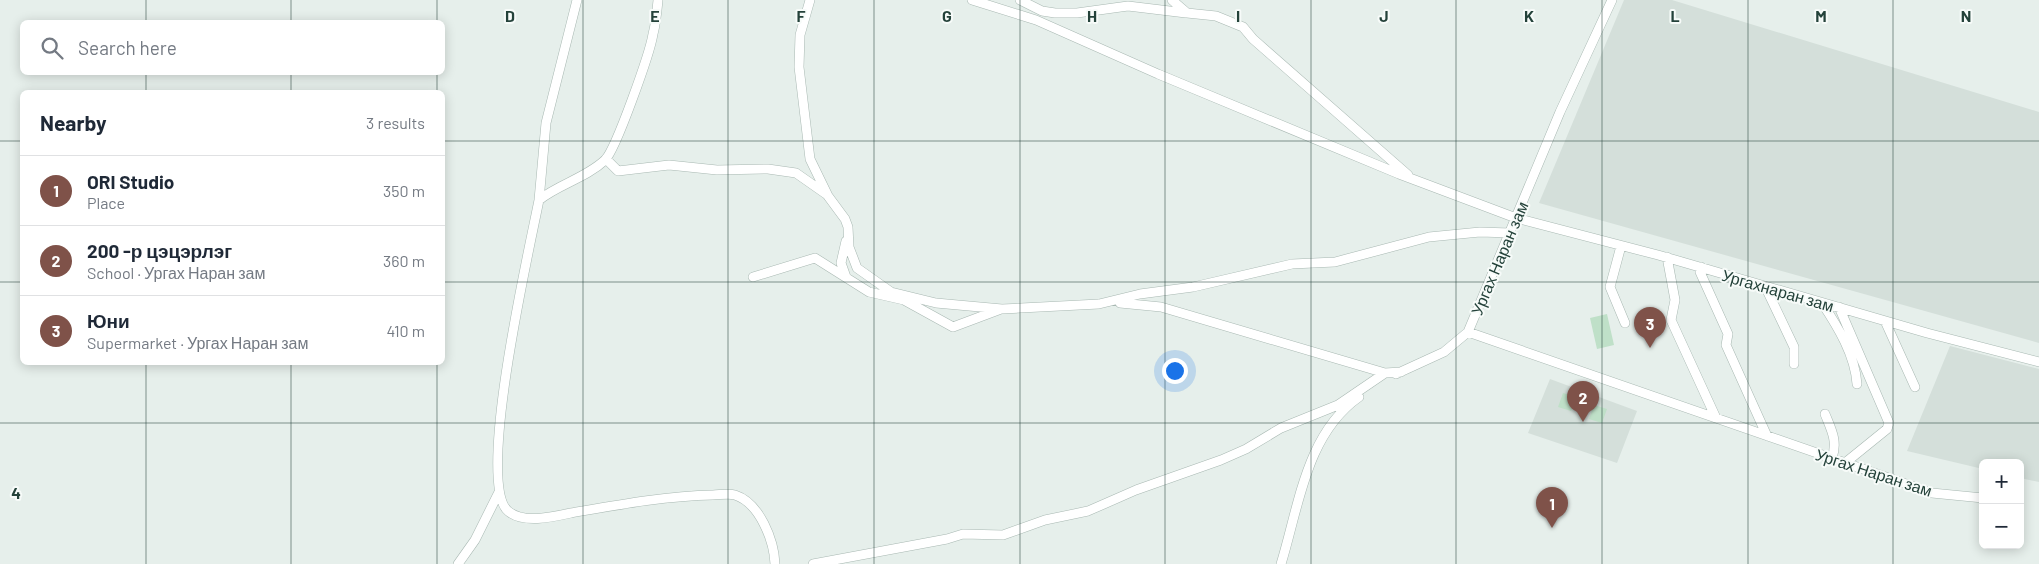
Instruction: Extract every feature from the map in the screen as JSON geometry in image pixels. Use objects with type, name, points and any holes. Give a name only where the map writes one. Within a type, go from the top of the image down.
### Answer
[{"type":"street","points":[[577,0],[546,123],[539,200],[500,411],[501,500],[508,511],[524,518],[559,516],[628,504],[701,496],[735,495],[753,506],[766,531],[775,564]]},
{"type":"street","points":[[539,200],[552,190],[581,176],[606,159],[623,121],[653,36],[658,0]]},
{"type":"street","points":[[810,0],[800,35],[800,66],[810,159],[828,196],[846,219],[852,259],[857,268],[890,292]]},
{"type":"street","name":"Ургахнаран зам","points":[[972,0],[1029,17],[1158,74],[1516,218],[1667,257],[1885,321],[2039,362]]},
{"type":"street","points":[[1020,0],[1042,12],[1077,13],[1128,6],[1216,16],[1243,27],[1253,39],[1410,176]]},
{"type":"street","points":[[1172,0],[1187,13]]},
{"type":"street","name":"Ургах Наран зам","points":[[1612,0],[1560,112],[1468,332],[1932,493],[1979,498]]},
{"type":"street","points":[[606,159],[618,171],[669,165],[717,170],[768,169],[796,173],[828,196]]},
{"type":"street","points":[[1112,302],[1140,294],[1193,287],[1292,264],[1335,262],[1429,237],[1480,232],[1510,233]]},
{"type":"street","points":[[847,278],[841,263],[848,236]]},
{"type":"street","points":[[1621,246],[1610,287],[1625,322]]},
{"type":"street","points":[[1667,257],[1675,300],[1671,320],[1716,418]]},
{"type":"street","points":[[753,277],[815,258],[869,292],[904,300],[953,327],[1002,309]]},
{"type":"street","points":[[1701,267],[1700,272],[1728,334],[1726,345],[1767,436]]},
{"type":"street","points":[[847,278],[890,292],[936,303],[1002,309],[1112,302],[1161,307],[1385,373],[1400,372]]},
{"type":"street","points":[[1765,286],[1794,347],[1794,364]]},
{"type":"street","points":[[1822,302],[1840,331],[1856,370],[1857,384]]},
{"type":"street","points":[[1839,308],[1889,423],[1887,429],[1846,463]]},
{"type":"street","points":[[1885,321],[1915,386]]},
{"type":"street","points":[[1280,564],[1306,476],[1316,449],[1330,424],[1352,402],[1379,383],[1444,352],[1468,332]]},
{"type":"street","points":[[812,564],[947,539],[963,534],[1003,535],[1044,520],[1088,511],[1136,490],[1200,468],[1246,449],[1281,428],[1338,404],[1385,373]]},
{"type":"street","points":[[1825,414],[1834,435],[1832,458]]},
{"type":"street","points":[[458,564],[475,540],[500,489]]},
{"type":"shaded area","points":[[1624,0],[1672,0],[2039,112],[2039,343],[1539,203]]},
{"type":"shaded area","points":[[1950,346],[2039,369],[2039,482],[2024,479],[2024,459],[1979,459],[1979,468],[1907,451]]},
{"type":"shaded area","points":[[1550,379],[1637,411],[1617,463],[1528,433]]},
{"type":"green space","points":[[1607,314],[1614,345],[1597,349],[1590,318]]},
{"type":"green space","points":[[1563,393],[1576,397],[1571,411],[1558,407]]},
{"type":"green space","points":[[1594,405],[1607,409],[1602,423],[1589,419]]},
{"type":"place","name":"Юни","points":[[1650,348]]},
{"type":"place","name":"200 -р цэцэрлэг","points":[[1583,422]]},
{"type":"place","name":"ORI Studio","points":[[1552,528]]}]
